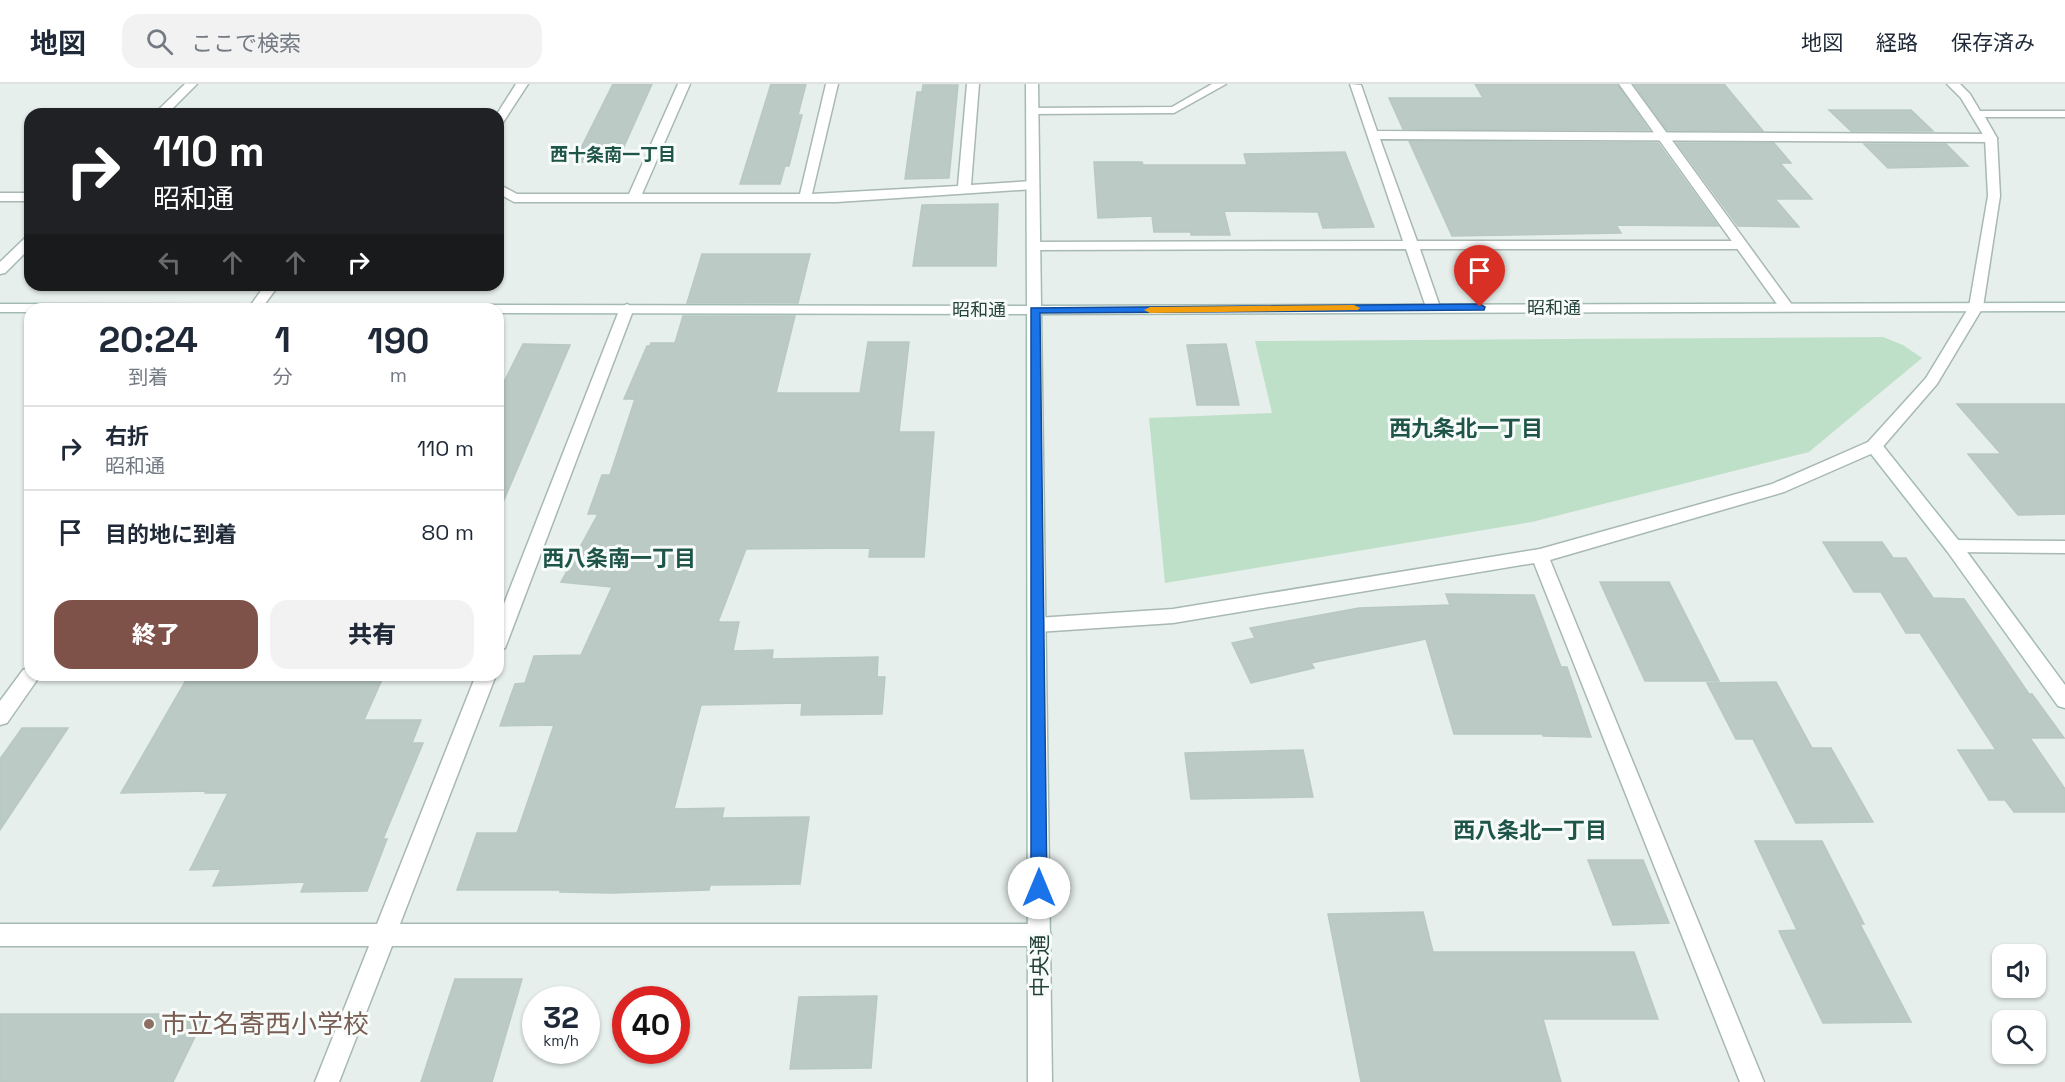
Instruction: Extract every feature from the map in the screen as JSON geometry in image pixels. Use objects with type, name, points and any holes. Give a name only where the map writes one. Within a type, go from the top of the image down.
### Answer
[{"type":"street","points":[[166,108],[190,84]]},
{"type":"street","points":[[504,112],[522,84]]},
{"type":"street","points":[[634,198],[684,84]]},
{"type":"street","points":[[805,198],[832,84]]},
{"type":"street","points":[[964,189],[973,84]]},
{"type":"street","name":"中央通","points":[[1032,84],[1040,1082]]},
{"type":"street","points":[[1033,111],[1174,110],[1220,84]]},
{"type":"street","points":[[1625,84],[1787,308]]},
{"type":"street","points":[[1037,626],[1173,616],[1540,556],[1778,488],[1874,446],[1932,381],[1976,307],[1994,196],[1992,138],[1966,96],[1953,84]]},
{"type":"street","points":[[1355,85],[1433,307]]},
{"type":"street","points":[[1977,114],[2065,114]]},
{"type":"street","points":[[1372,135],[1992,138]]},
{"type":"street","points":[[504,192],[514,198],[805,198],[1033,185]]},
{"type":"street","points":[[0,197],[24,197]]},
{"type":"street","points":[[1034,246],[1741,245]]},
{"type":"street","points":[[0,270],[24,247]]},
{"type":"street","points":[[258,303],[267,291]]},
{"type":"street","name":"昭和通","points":[[504,308],[1034,310],[1433,307],[2065,307]]},
{"type":"street","name":"昭和通","points":[[0,308],[24,308]]},
{"type":"street","points":[[504,627],[627,308]]},
{"type":"street","points":[[1874,446],[1953,546],[2065,700]]},
{"type":"street","points":[[1953,546],[2065,547]]},
{"type":"street","points":[[1540,556],[1752,1082]]},
{"type":"street","points":[[0,717],[26,681]]},
{"type":"street","points":[[327,1082],[484,681]]},
{"type":"street","points":[[0,935],[1040,936]]},
{"type":"green space","points":[[1883,337],[1903,345],[1922,358],[1809,452],[1532,522],[1165,583],[1149,418],[1272,413],[1255,341]]},
{"type":"building","points":[[613,84],[652,84],[617,162],[574,162]]},
{"type":"building","points":[[771,84],[806,84],[798,115],[802,115],[789,166],[785,166],[780,184],[740,184]]},
{"type":"building","points":[[1475,84],[1617,84],[1649,130],[1403,129],[1389,98],[1483,98]]},
{"type":"building","points":[[1634,84],[1724,84],[1763,131],[1667,130]]},
{"type":"building","points":[[923,85],[958,85],[949,178],[905,179],[917,92],[922,92]]},
{"type":"building","points":[[1829,110],[1911,110],[1933,131],[1851,131]]},
{"type":"building","points":[[1409,141],[1658,143],[1718,226],[1616,225],[1621,233],[1452,236]]},
{"type":"building","points":[[1677,143],[1774,143],[1791,163],[1780,163],[1812,199],[1775,199],[1799,227],[1738,226]]},
{"type":"building","points":[[1864,144],[1946,144],[1968,166],[1888,168]]},
{"type":"building","points":[[1345,152],[1374,227],[1323,228],[1318,212],[1224,211],[1230,235],[1191,235],[1191,232],[1154,232],[1152,216],[1098,218],[1094,162],[1142,162],[1143,165],[1247,165],[1244,154]]},
{"type":"building","points":[[998,204],[996,266],[913,266],[922,205]]},
{"type":"building","points":[[702,254],[810,254],[798,303],[687,303]]},
{"type":"building","points":[[683,316],[795,316],[776,393],[860,393],[868,342],[909,342],[899,432],[934,432],[924,557],[869,557],[870,548],[746,549],[718,622],[739,622],[733,651],[773,650],[772,659],[878,657],[877,677],[885,677],[882,714],[801,715],[802,703],[701,705],[674,809],[724,808],[722,818],[809,817],[800,884],[710,885],[709,890],[611,893],[560,892],[560,890],[457,890],[477,833],[517,833],[554,725],[500,726],[515,684],[525,683],[534,656],[581,655],[612,587],[561,582],[598,514],[588,514],[602,475],[610,475],[635,399],[624,399],[647,346],[651,343],[675,343]]},
{"type":"building","points":[[523,344],[570,345],[504,500],[504,380]]},
{"type":"building","points":[[1226,344],[1239,405],[1197,405],[1187,345]]},
{"type":"building","points":[[1957,404],[2065,404],[2065,514],[2018,515],[1968,454],[2001,454]]},
{"type":"building","points":[[1823,542],[1882,542],[1893,558],[1906,558],[1933,598],[1964,599],[2029,694],[2032,694],[2064,738],[2030,738],[2065,789],[2065,812],[2014,812],[2005,800],[1989,800],[1958,750],[1996,750],[1920,633],[1906,633],[1881,592],[1854,592]]},
{"type":"building","points":[[1600,582],[1669,582],[1719,681],[1645,681]]},
{"type":"building","points":[[1446,594],[1534,595],[1561,667],[1567,667],[1591,737],[1543,736],[1542,734],[1454,734],[1426,639],[1311,663],[1314,668],[1251,683],[1232,643],[1255,638],[1250,628],[1359,608],[1450,605]]},
{"type":"building","points":[[186,681],[381,681],[364,720],[421,720],[412,743],[423,743],[383,839],[387,839],[367,891],[301,892],[305,882],[213,886],[221,869],[190,870],[228,793],[205,793],[206,791],[121,793]]},
{"type":"building","points":[[1776,682],[1812,748],[1831,748],[1873,822],[1796,823],[1753,739],[1736,739],[1707,683]]},
{"type":"building","points":[[22,728],[68,728],[0,830],[0,759]]},
{"type":"building","points":[[1303,750],[1313,797],[1191,799],[1185,753]]},
{"type":"building","points":[[1755,841],[1822,841],[1864,924],[1860,924],[1911,1022],[1823,1023],[1779,931],[1797,930]]},
{"type":"building","points":[[1588,860],[1643,860],[1669,923],[1613,925]]},
{"type":"building","points":[[1423,912],[1433,952],[1634,952],[1658,1019],[1543,1019],[1561,1082],[1361,1082],[1328,914]]},
{"type":"building","points":[[455,979],[522,979],[492,1082],[421,1082]]},
{"type":"building","points":[[877,996],[871,1068],[790,1069],[799,997]]},
{"type":"building","points":[[0,1014],[206,1014],[173,1082],[0,1082]]},
{"type":"slow traffic","points":[[1150,310],[1354,308]]},
{"type":"place","name":"市立名寄西小学校","points":[[149,1024]]},
{"type":"district","name":"西十条南一丁目","points":[[613,155]]},
{"type":"district","name":"西九条北一丁目","points":[[1466,428]]},
{"type":"district","name":"西八条南一丁目","points":[[619,558]]},
{"type":"district","name":"西八条北一丁目","points":[[1530,830]]},
{"type":"route","points":[[1039,888],[1034,310],[1480,307]]}]
